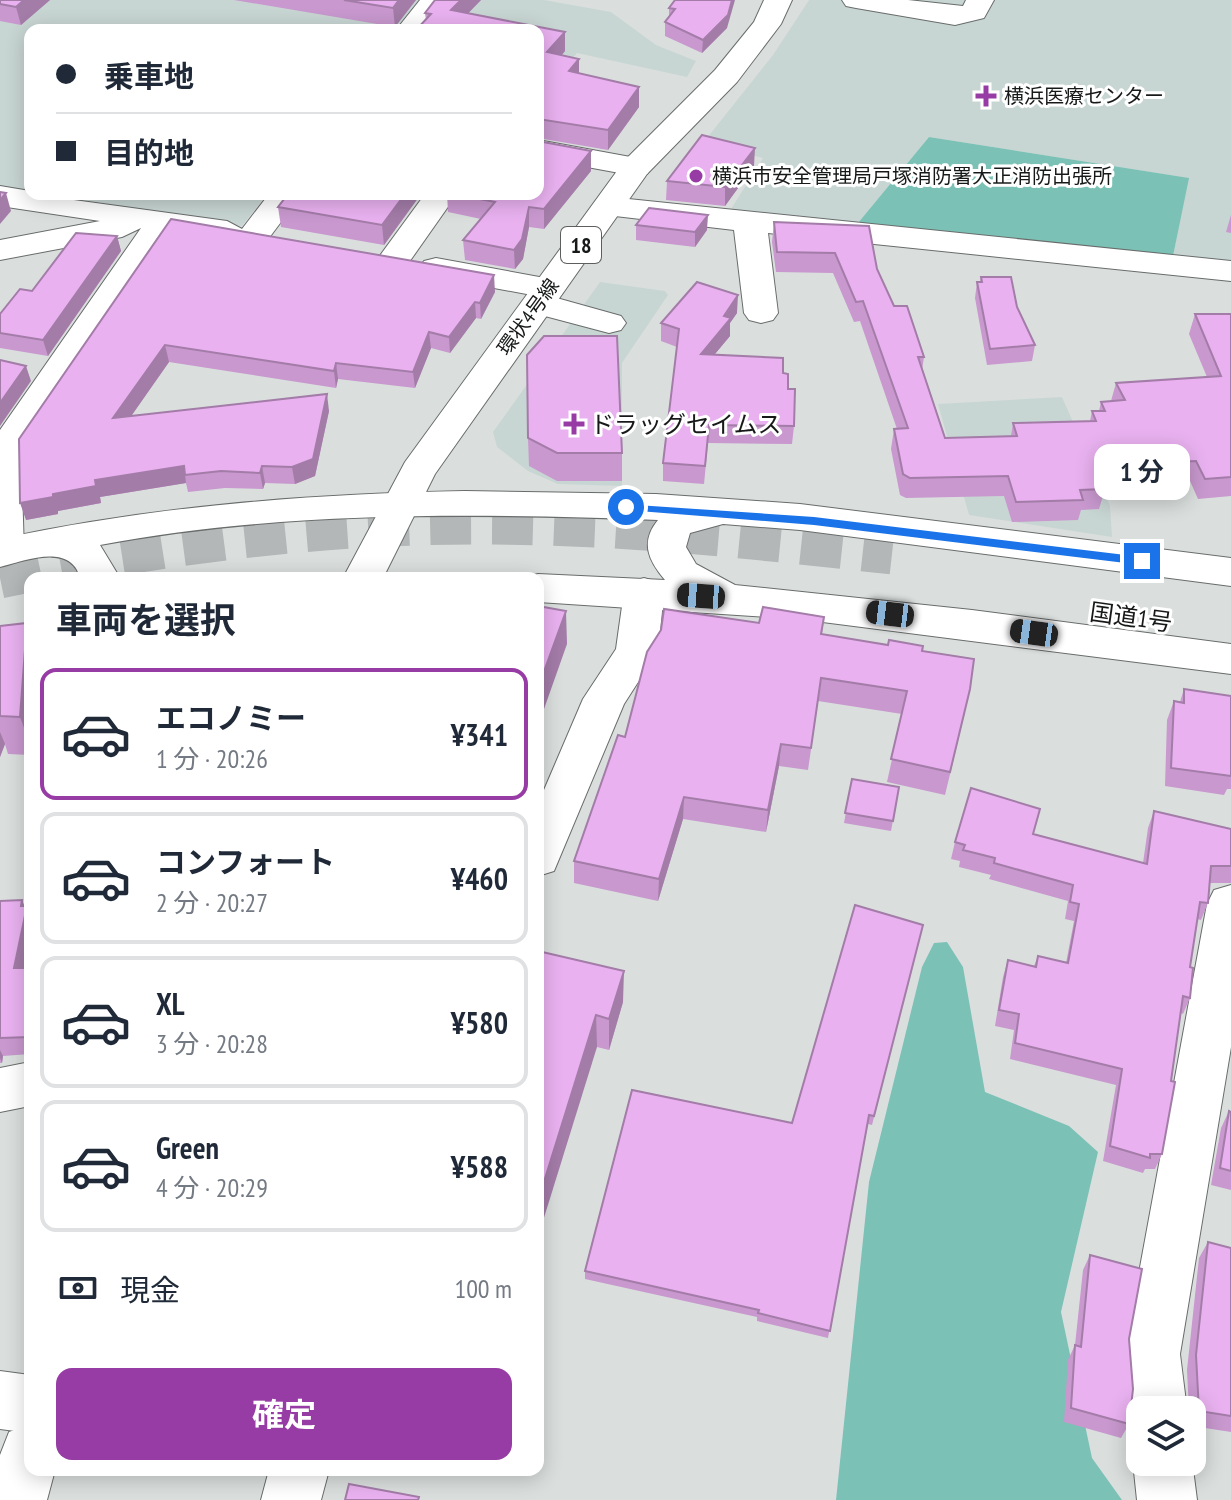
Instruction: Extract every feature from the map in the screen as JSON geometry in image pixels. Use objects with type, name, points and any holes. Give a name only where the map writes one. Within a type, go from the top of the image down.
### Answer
[{"type":"main road","points":[[415,24],[435,0]]},
{"type":"main road","name":"環状4号線","points":[[366,572],[418,471],[543,296],[636,167],[726,76],[767,24],[778,0]]},
{"type":"main road","points":[[856,0],[955,16],[974,12],[980,0]]},
{"type":"main road","points":[[544,150],[636,167]]},
{"type":"main road","points":[[0,196],[24,200]]},
{"type":"main road","points":[[25,200],[269,238],[284,200]]},
{"type":"main road","points":[[435,200],[377,258],[543,296],[609,323]]},
{"type":"main road","points":[[609,207],[1231,271]]},
{"type":"main road","points":[[0,250],[156,221]]},
{"type":"main road","points":[[156,221],[44,370],[2,455],[2,552],[147,524],[399,505],[656,507],[725,512],[1231,572]]},
{"type":"main road","points":[[750,223],[761,313]]},
{"type":"main road","points":[[725,512],[705,513],[676,524],[665,546],[666,558],[676,570],[707,590],[730,598]]},
{"type":"main road","points":[[47,541],[81,551],[93,560],[98,572]]},
{"type":"main road","name":"国道1号","points":[[1231,600],[891,569],[1231,630]]},
{"type":"main road","points":[[544,588],[730,598],[861,611],[1231,659]]},
{"type":"main road","points":[[544,844],[604,699],[637,651],[644,592]]},
{"type":"main road","points":[[1156,1396],[1152,1354],[1231,904]]},
{"type":"main road","points":[[0,1090],[24,1085]]},
{"type":"main road","points":[[0,1400],[24,1403]]},
{"type":"main road","points":[[17,1500],[24,1475]]},
{"type":"main road","points":[[291,1500],[297,1476]]},
{"type":"main road","points":[[1164,1476],[1167,1500]]},
{"type":"shaded area","points":[[0,0],[429,0],[409,24],[24,24],[24,190],[0,186]]},
{"type":"shaded area","points":[[441,0],[544,0],[611,12],[656,45],[696,61],[687,77],[577,53],[561,73],[561,103],[544,49],[544,24],[420,24]]},
{"type":"shaded area","name":"横浜医療センター","points":[[809,0],[1231,0],[1231,262],[1173,256],[1188,178],[929,137],[858,223],[731,209],[763,158],[703,143],[773,55]]},
{"type":"shaded area","points":[[84,200],[262,200],[242,226]]},
{"type":"shaded area","points":[[600,282],[665,291],[668,295],[622,363],[622,486],[558,484],[528,471],[497,447],[493,432]]},
{"type":"shaded area","points":[[1062,397],[1110,506],[1112,537],[969,515],[938,404]]},
{"type":"green space","points":[[929,137],[1189,178],[1173,256],[858,223]]},
{"type":"green space","points":[[947,942],[963,967],[985,1092],[1069,1126],[1098,1152],[1061,1312],[1092,1458],[1122,1500],[836,1500],[869,1182],[922,967],[934,943]]},
{"type":"building","points":[[0,0],[24,0],[16,7],[0,4]]},
{"type":"building","points":[[344,0],[399,0],[393,8]]},
{"type":"building","points":[[435,0],[461,0],[451,10],[524,24],[422,24],[431,14],[425,13]]},
{"type":"building","points":[[675,0],[732,0],[728,15],[703,40],[665,22],[675,9],[669,8]]},
{"type":"building","points":[[544,28],[565,32],[547,52],[579,59],[569,71],[639,87],[608,130],[544,120]]},
{"type":"building","points":[[702,135],[755,148],[725,187],[667,181]]},
{"type":"building","points":[[544,142],[591,151],[544,209],[529,207],[522,239],[514,250],[463,240],[495,202],[485,200],[544,200]]},
{"type":"building","points":[[283,200],[401,200],[382,225],[278,207]]},
{"type":"building","points":[[649,208],[708,215],[695,232],[636,225]]},
{"type":"building","points":[[171,219],[494,275],[480,303],[475,302],[449,337],[429,332],[413,372],[336,363],[334,371],[165,345],[113,418],[327,394],[313,459],[292,467],[262,466],[260,473],[221,471],[185,475],[184,466],[95,480],[96,486],[20,503],[19,439]]},
{"type":"building","points":[[774,222],[869,226],[877,269],[894,306],[907,306],[924,357],[918,357],[945,438],[1017,436],[1013,423],[1096,421],[1092,411],[1105,411],[1101,402],[1125,400],[1116,383],[1221,376],[1195,314],[1231,314],[1231,477],[1205,479],[1196,461],[1096,465],[1105,489],[1080,490],[1083,500],[1016,502],[1008,476],[910,478],[903,474],[894,429],[908,428],[863,301],[856,302],[835,253],[777,252]]},
{"type":"building","points":[[76,233],[117,236],[43,340],[0,333],[0,314],[20,289],[32,291]]},
{"type":"building","points":[[981,277],[1011,277],[1017,307],[1035,345],[990,349],[977,282],[982,282]]},
{"type":"building","points":[[697,282],[738,295],[724,316],[731,318],[701,354],[783,358],[788,389],[795,389],[794,426],[709,425],[705,466],[663,463],[679,329],[661,323]]},
{"type":"building","name":"ドラッグセイムス","points":[[544,336],[617,336],[622,453],[557,453],[528,438],[527,355]]},
{"type":"building","points":[[0,360],[26,366],[0,403]]},
{"type":"building","points":[[544,607],[566,611],[544,672]]},
{"type":"building","points":[[763,607],[824,617],[821,634],[888,645],[889,640],[923,646],[922,651],[974,659],[950,772],[891,759],[907,691],[821,678],[811,748],[781,744],[768,810],[684,797],[659,879],[574,861],[618,735],[625,737],[647,652],[661,630],[664,609],[759,623]]},
{"type":"building","points":[[24,623],[20,717],[0,716],[0,626]]},
{"type":"building","points":[[1184,689],[1231,696],[1231,776],[1171,768],[1174,701],[1184,703]]},
{"type":"building","points":[[852,779],[899,787],[893,821],[845,813]]},
{"type":"building","points":[[971,788],[1040,809],[1033,834],[1147,864],[1154,811],[1231,829],[1231,866],[1211,866],[1208,903],[1200,902],[1190,967],[1193,968],[1190,998],[1183,996],[1171,1081],[1175,1082],[1162,1154],[1150,1154],[1150,1158],[1110,1146],[1122,1069],[1015,1043],[1019,1014],[999,1010],[1008,960],[1036,967],[1038,956],[1068,963],[1079,904],[1070,902],[1073,885],[994,863],[995,858],[963,850],[965,845],[955,842]]},
{"type":"building","points":[[22,900],[21,906],[24,906],[14,968],[24,968],[24,1037],[0,1038],[0,901]]},
{"type":"building","points":[[855,905],[923,925],[874,1116],[869,1115],[830,1331],[758,1313],[759,1310],[585,1271],[632,1090],[792,1123]]},
{"type":"building","points":[[544,952],[624,971],[609,1019],[596,1015],[544,1182]]},
{"type":"building","points":[[1231,1112],[1231,1171],[1220,1168]]},
{"type":"building","points":[[1208,1242],[1231,1248],[1231,1416],[1206,1412],[1206,1396],[1198,1396],[1196,1355]]},
{"type":"building","points":[[1090,1255],[1142,1269],[1129,1339],[1133,1389],[1132,1396],[1126,1396],[1126,1423],[1071,1408],[1075,1345],[1081,1347]]},
{"type":"building","points":[[349,1484],[419,1497],[418,1500],[345,1500]]},
{"type":"tunnel","points":[[31,572],[201,543],[405,525],[542,525],[630,529],[892,554]]},
{"type":"tunnel","points":[[0,578],[24,573]]},
{"type":"place","name":"横浜医療センター","points":[[986,96]]},
{"type":"place","name":"横浜市安全管理局戸塚消防署大正消防出張所","points":[[696,176]]},
{"type":"place","name":"ドラッグセイムス","points":[[574,424]]},
{"type":"route","points":[[626,507],[814,521],[1142,561]]}]
